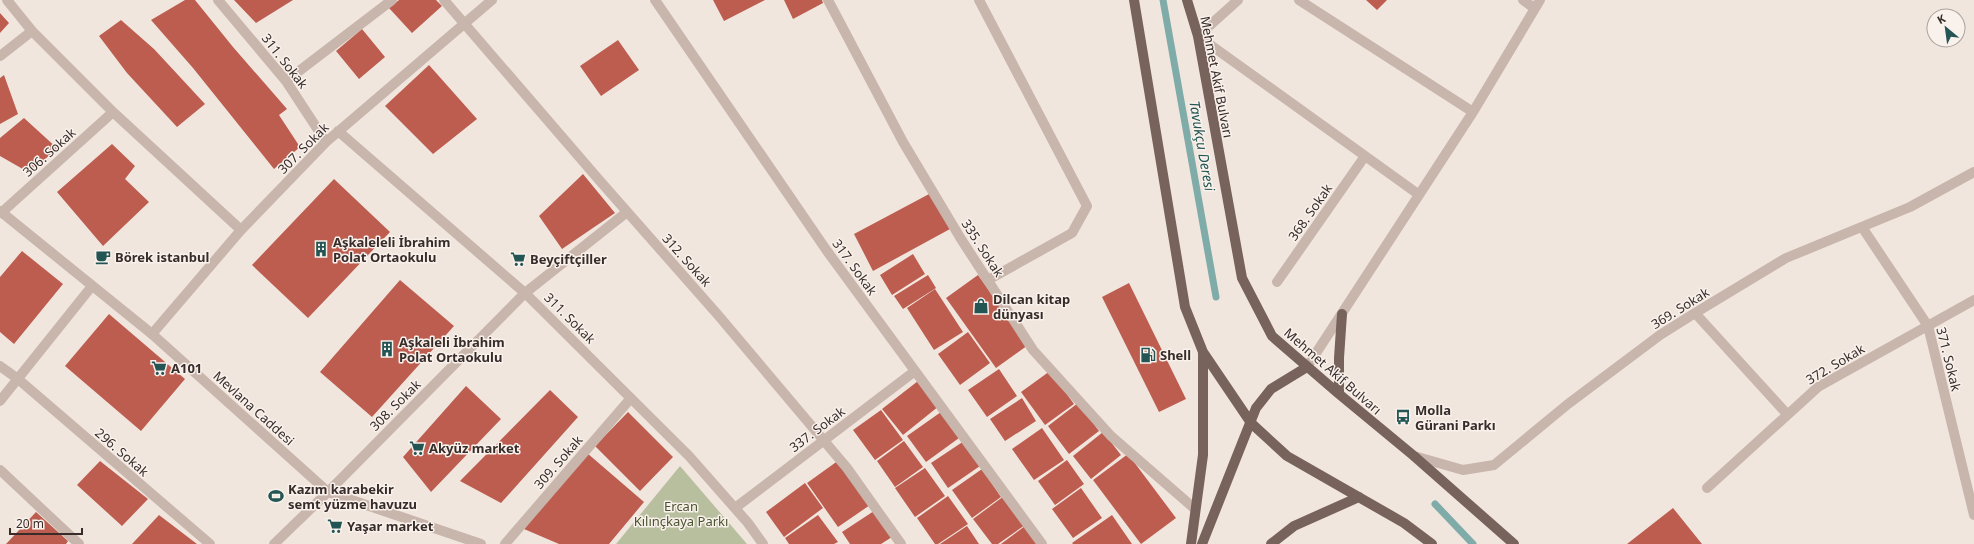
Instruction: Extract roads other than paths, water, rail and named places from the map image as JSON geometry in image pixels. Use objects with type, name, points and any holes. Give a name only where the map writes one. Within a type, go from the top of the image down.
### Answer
[{"type":"main road","points":[[1134,0],[1185,307],[1203,352],[1251,423],[1287,456],[1404,523],[1432,544]]},
{"type":"main road","name":"Mehmet Akif Bulvarı","points":[[1187,0],[1198,36],[1242,278],[1272,336],[1414,456],[1514,544]]},
{"type":"main road","points":[[1339,394],[1339,358],[1342,314]]},
{"type":"main road","points":[[1191,544],[1203,455],[1203,352]]},
{"type":"main road","points":[[1202,544],[1256,408],[1271,389],[1307,367]]},
{"type":"main road","points":[[1271,544],[1294,526],[1359,497]]},
{"type":"street","points":[[7,0],[32,31],[113,112],[240,230]]},
{"type":"street","name":"311. Sokak","points":[[218,0],[286,81],[319,129],[326,142]]},
{"type":"street","points":[[286,81],[392,0]]},
{"type":"street","name":"312. Sokak","points":[[444,0],[718,315],[847,468],[901,544]]},
{"type":"street","name":"307. Sokak","points":[[152,334],[240,230],[338,130],[466,24],[492,0]]},
{"type":"street","name":"317. Sokak","points":[[655,0],[827,251],[1042,544]]},
{"type":"street","name":"335. Sokak","points":[[828,0],[903,142],[961,239],[1033,350],[1111,436],[1195,509]]},
{"type":"street","points":[[979,0],[1087,206],[1072,233],[988,280]]},
{"type":"street","points":[[1238,0],[1198,36],[1418,194]]},
{"type":"street","points":[[1299,0],[1473,112]]},
{"type":"street","points":[[1307,367],[1418,194],[1473,112],[1537,4],[1523,0]]},
{"type":"street","points":[[0,56],[32,31]]},
{"type":"street","name":"306. Sokak","points":[[1,212],[113,112]]},
{"type":"street","name":"311. Sokak","points":[[338,130],[525,293],[689,456],[735,508],[763,544]]},
{"type":"street","name":"368. Sokak","points":[[1277,282],[1365,156]]},
{"type":"street","name":"369. Sokak","points":[[1414,456],[1463,470],[1494,465],[1568,404],[1660,335],[1786,258],[1910,207],[1974,172]]},
{"type":"street","name":"Mevlana Caddesi","points":[[1,212],[152,334],[328,492],[460,540],[481,544]]},
{"type":"street","name":"308. Sokak","points":[[274,544],[328,492],[525,293],[627,212]]},
{"type":"street","name":"371. Sokak","points":[[1862,227],[1928,326],[1974,515]]},
{"type":"street","points":[[0,401],[92,286]]},
{"type":"street","name":"372. Sokak","points":[[1707,488],[1818,387],[1974,300]]},
{"type":"street","points":[[1696,313],[1787,414]]},
{"type":"street","name":"296. Sokak","points":[[0,366],[18,379],[210,544]]},
{"type":"street","name":"337. Sokak","points":[[735,508],[915,372]]},
{"type":"street","name":"309. Sokak","points":[[505,544],[631,398]]},
{"type":"street","points":[[0,470],[79,544]]},
{"type":"waterway","name":"Tavukçu Deresi","points":[[1163,0],[1216,297]]},
{"type":"waterway","name":"Tavukçu Deresi","points":[[1435,504],[1473,544]]},
{"type":"place","name":"Aşkaleleli İbrahim Polat Ortaokulu","points":[[321,249]]},
{"type":"place","name":"Börek istanbul","points":[[103,257]]},
{"type":"place","name":"Beyçiftçiller","points":[[518,259]]},
{"type":"place","name":"Dilcan kitap dünyası","points":[[981,306]]},
{"type":"place","name":"Aşkaleli İbrahim Polat Ortaokulu","points":[[387,349]]},
{"type":"place","name":"Shell","points":[[1148,355]]},
{"type":"place","name":"A101","points":[[159,368]]},
{"type":"place","name":"Molla Gürani Parkı","points":[[1403,417]]},
{"type":"place","name":"Akyüz market","points":[[417,448]]},
{"type":"place","name":"Kazım karabekir semt yüzme havuzu","points":[[276,496]]},
{"type":"place","name":"Yaşar market","points":[[335,526]]},
{"type":"park label","name":"Ercan Kılınçkaya Parkı","points":[[681,514]]}]
